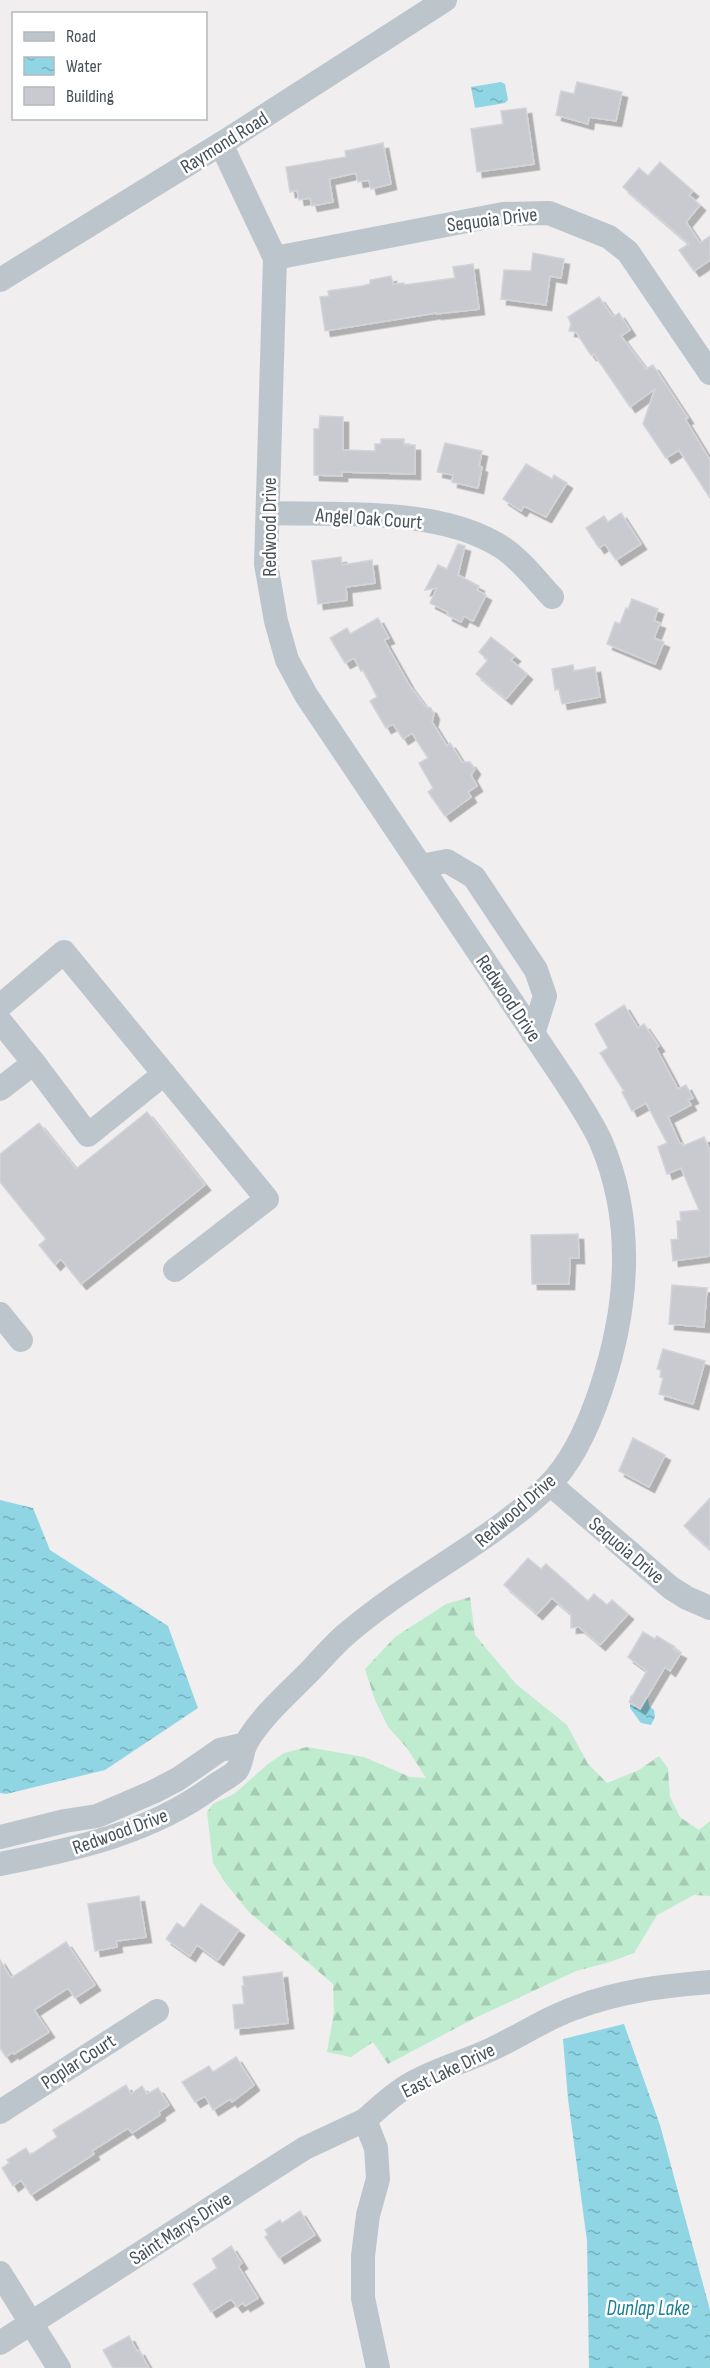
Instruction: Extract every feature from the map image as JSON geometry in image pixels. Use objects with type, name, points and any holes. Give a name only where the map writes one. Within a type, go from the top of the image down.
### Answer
[{"type":"street","name":"Raymond Road","points":[[0,280],[221,144],[445,0]]},
{"type":"street","name":"Redwood Drive","points":[[0,1864],[70,1850],[159,1821],[197,1799],[237,1769],[246,1744],[288,1692],[335,1644],[361,1621],[506,1523],[550,1484],[585,1430],[608,1369],[623,1305],[624,1239],[620,1206],[602,1145],[569,1088],[306,695],[287,660],[269,591],[266,564],[275,258],[221,144]]},
{"type":"street","name":"Sequoia Drive","points":[[275,258],[503,214],[549,213],[570,219],[609,237],[628,252],[710,373]]},
{"type":"street","name":"Angel Oak Court","points":[[268,513],[396,516],[469,532],[503,549],[523,565],[552,597]]},
{"type":"street","points":[[421,866],[447,861],[474,877],[536,970],[545,996],[533,1034]]},
{"type":"street","points":[[0,1005],[64,952],[267,1199],[175,1270]]},
{"type":"street","points":[[0,1021],[88,1135],[164,1074]]},
{"type":"street","points":[[0,1089],[34,1064]]},
{"type":"street","points":[[0,1314],[21,1341]]},
{"type":"street","name":"Sequoia Drive","points":[[550,1484],[671,1588],[710,1608]]},
{"type":"street","name":"Redwood Drive","points":[[0,1837],[97,1816],[178,1779],[220,1750],[246,1744]]},
{"type":"street","name":"East Lake Drive","points":[[365,2120],[385,2102],[418,2079],[493,2049],[534,2026],[574,2008],[612,1996],[650,1988],[710,1982]]},
{"type":"street","name":"Poplar Court","points":[[0,2112],[157,2011]]},
{"type":"street","points":[[365,2120],[376,2148],[378,2179],[368,2215],[363,2256],[363,2298],[378,2368]]},
{"type":"street","name":"Saint Marys Drive","points":[[0,2343],[305,2148],[365,2120]]},
{"type":"street","points":[[0,2273],[59,2368]]},
{"type":"green space","points":[[470,1597],[475,1635],[516,1684],[567,1725],[588,1764],[607,1783],[639,1770],[659,1756],[668,1768],[670,1797],[680,1817],[699,1830],[710,1821],[710,1896],[694,1895],[657,1915],[634,1953],[576,1971],[475,2018],[388,2064],[373,2042],[351,2057],[327,2052],[334,2012],[333,1984],[249,1912],[227,1885],[213,1863],[207,1812],[213,1804],[234,1794],[284,1753],[307,1747],[364,1757],[410,1777],[426,1778],[407,1748],[388,1727],[375,1700],[365,1669],[395,1637],[446,1604]]},
{"type":"water","points":[[501,82],[505,84],[508,100],[505,103],[475,108],[471,87]]},
{"type":"water","points":[[0,1500],[33,1508],[50,1550],[168,1626],[198,1708],[105,1770],[6,1794],[0,1793]]},
{"type":"water","points":[[635,1692],[646,1696],[649,1706],[654,1710],[655,1717],[651,1725],[641,1723],[630,1708],[630,1697]]},
{"type":"water","name":"Dunlap Lake","points":[[624,2024],[660,2125],[710,2310],[710,2368],[589,2368],[587,2241],[568,2099],[563,2039]]},
{"type":"building","points":[[577,82],[622,92],[616,121],[589,117],[588,124],[556,115],[561,91],[574,94]]},
{"type":"building","points":[[526,108],[534,164],[477,172],[471,129],[503,124],[501,111]]},
{"type":"building","points":[[383,143],[391,184],[371,189],[369,180],[358,182],[356,173],[329,179],[333,202],[312,206],[310,198],[299,200],[297,190],[290,192],[286,167],[346,157],[345,151]]},
{"type":"building","points":[[660,162],[693,191],[689,195],[700,205],[686,222],[700,243],[710,236],[710,260],[694,271],[679,250],[689,244],[623,187],[639,168],[648,176]]},
{"type":"building","points":[[533,253],[564,259],[561,278],[550,276],[546,305],[501,299],[504,270],[531,271]]},
{"type":"building","points":[[473,264],[479,309],[436,313],[325,331],[320,297],[329,296],[328,291],[362,286],[370,284],[370,280],[391,276],[393,284],[404,283],[404,285],[455,278],[453,267]]},
{"type":"building","points":[[599,297],[613,317],[619,313],[630,330],[621,336],[646,369],[653,365],[688,418],[685,419],[710,460],[710,498],[679,450],[666,458],[643,424],[655,389],[630,407],[594,354],[591,355],[576,332],[569,331],[571,324],[568,317]]},
{"type":"building","points":[[320,416],[343,417],[343,450],[375,451],[375,444],[381,444],[381,439],[404,439],[404,445],[415,445],[415,474],[342,472],[342,476],[314,475],[314,429],[319,429]]},
{"type":"building","points":[[445,443],[482,451],[478,488],[452,482],[453,475],[437,472]]},
{"type":"building","points":[[526,464],[552,479],[554,475],[567,483],[546,517],[524,506],[521,511],[503,499]]},
{"type":"building","points":[[621,513],[641,544],[616,560],[605,544],[599,548],[586,528],[604,516],[608,522]]},
{"type":"building","points":[[458,544],[465,546],[458,575],[479,586],[477,590],[486,595],[473,621],[464,616],[461,622],[447,615],[448,612],[430,603],[437,588],[425,590],[438,565],[447,569]]},
{"type":"building","points":[[341,557],[342,565],[372,560],[375,583],[346,587],[347,600],[318,604],[312,561]]},
{"type":"building","points":[[632,599],[658,609],[654,621],[660,623],[654,638],[664,642],[655,664],[607,644],[615,622],[620,624]]},
{"type":"building","points":[[378,618],[389,638],[384,640],[410,686],[425,706],[431,708],[434,714],[432,722],[447,746],[450,743],[462,762],[470,762],[475,769],[471,775],[477,786],[468,792],[471,797],[445,816],[428,792],[433,788],[419,763],[428,758],[412,733],[403,739],[393,724],[386,728],[370,701],[377,697],[363,670],[361,671],[354,658],[345,663],[330,638],[347,628],[350,634]]},
{"type":"building","points":[[491,637],[515,656],[511,660],[527,674],[506,699],[476,674],[488,660],[479,652]]},
{"type":"building","points":[[573,665],[574,671],[595,667],[600,697],[562,704],[559,689],[555,690],[552,669]]},
{"type":"building","points":[[624,1005],[638,1028],[644,1024],[659,1046],[656,1048],[678,1089],[686,1085],[693,1098],[688,1100],[691,1105],[668,1117],[680,1144],[682,1143],[683,1146],[704,1137],[710,1151],[710,1256],[673,1261],[671,1240],[678,1239],[677,1221],[681,1221],[680,1212],[699,1210],[681,1168],[667,1174],[658,1147],[667,1143],[646,1103],[632,1111],[622,1092],[624,1091],[600,1053],[608,1048],[595,1024]]},
{"type":"building","points":[[147,1112],[205,1185],[81,1284],[61,1259],[55,1265],[39,1245],[46,1239],[0,1182],[0,1154],[39,1123],[76,1169]]},
{"type":"building","points":[[578,1234],[579,1258],[570,1258],[569,1284],[532,1284],[531,1235]]},
{"type":"building","points":[[672,1285],[707,1288],[704,1327],[669,1324]]},
{"type":"building","points":[[663,1349],[705,1361],[693,1404],[659,1394],[663,1378],[660,1377],[661,1370],[657,1369]]},
{"type":"building","points":[[633,1438],[665,1455],[649,1487],[619,1471]]},
{"type":"building","points":[[710,1498],[710,1549],[684,1526]]},
{"type":"building","points":[[528,1558],[541,1569],[546,1564],[588,1601],[594,1594],[607,1605],[612,1600],[628,1614],[600,1645],[579,1627],[571,1628],[571,1614],[552,1598],[537,1614],[504,1585]]},
{"type":"building","points":[[643,1632],[655,1639],[657,1636],[681,1653],[670,1671],[665,1667],[640,1709],[629,1702],[647,1671],[628,1657]]},
{"type":"building","points":[[139,1896],[146,1937],[116,1941],[117,1947],[95,1951],[88,1904]]},
{"type":"building","points":[[201,1904],[239,1930],[218,1960],[197,1945],[190,1956],[166,1939],[177,1923],[184,1928]]},
{"type":"building","points":[[66,1942],[95,1985],[75,1998],[68,1988],[34,2010],[49,2032],[6,2057],[0,2048],[0,1960],[11,1978]]},
{"type":"building","points":[[282,1972],[288,2023],[235,2029],[233,2005],[244,2004],[243,1977]]},
{"type":"building","points":[[236,2057],[254,2085],[232,2102],[230,2099],[213,2110],[205,2096],[195,2102],[182,2082],[209,2066],[213,2072]]},
{"type":"building","points":[[126,2085],[131,2094],[142,2086],[147,2094],[158,2088],[169,2105],[159,2112],[160,2115],[132,2133],[128,2128],[92,2151],[94,2154],[31,2195],[21,2180],[13,2186],[2,2168],[9,2163],[7,2160],[26,2148],[30,2155],[57,2137],[53,2130]]},
{"type":"building","points":[[300,2211],[315,2235],[279,2258],[265,2237],[268,2235],[265,2230],[280,2220],[282,2223]]},
{"type":"building","points":[[231,2246],[242,2263],[238,2266],[258,2298],[245,2306],[243,2303],[237,2307],[231,2299],[211,2312],[193,2284],[217,2268],[212,2259]]},
{"type":"building","points":[[129,2336],[149,2368],[113,2368],[103,2350]]}]
